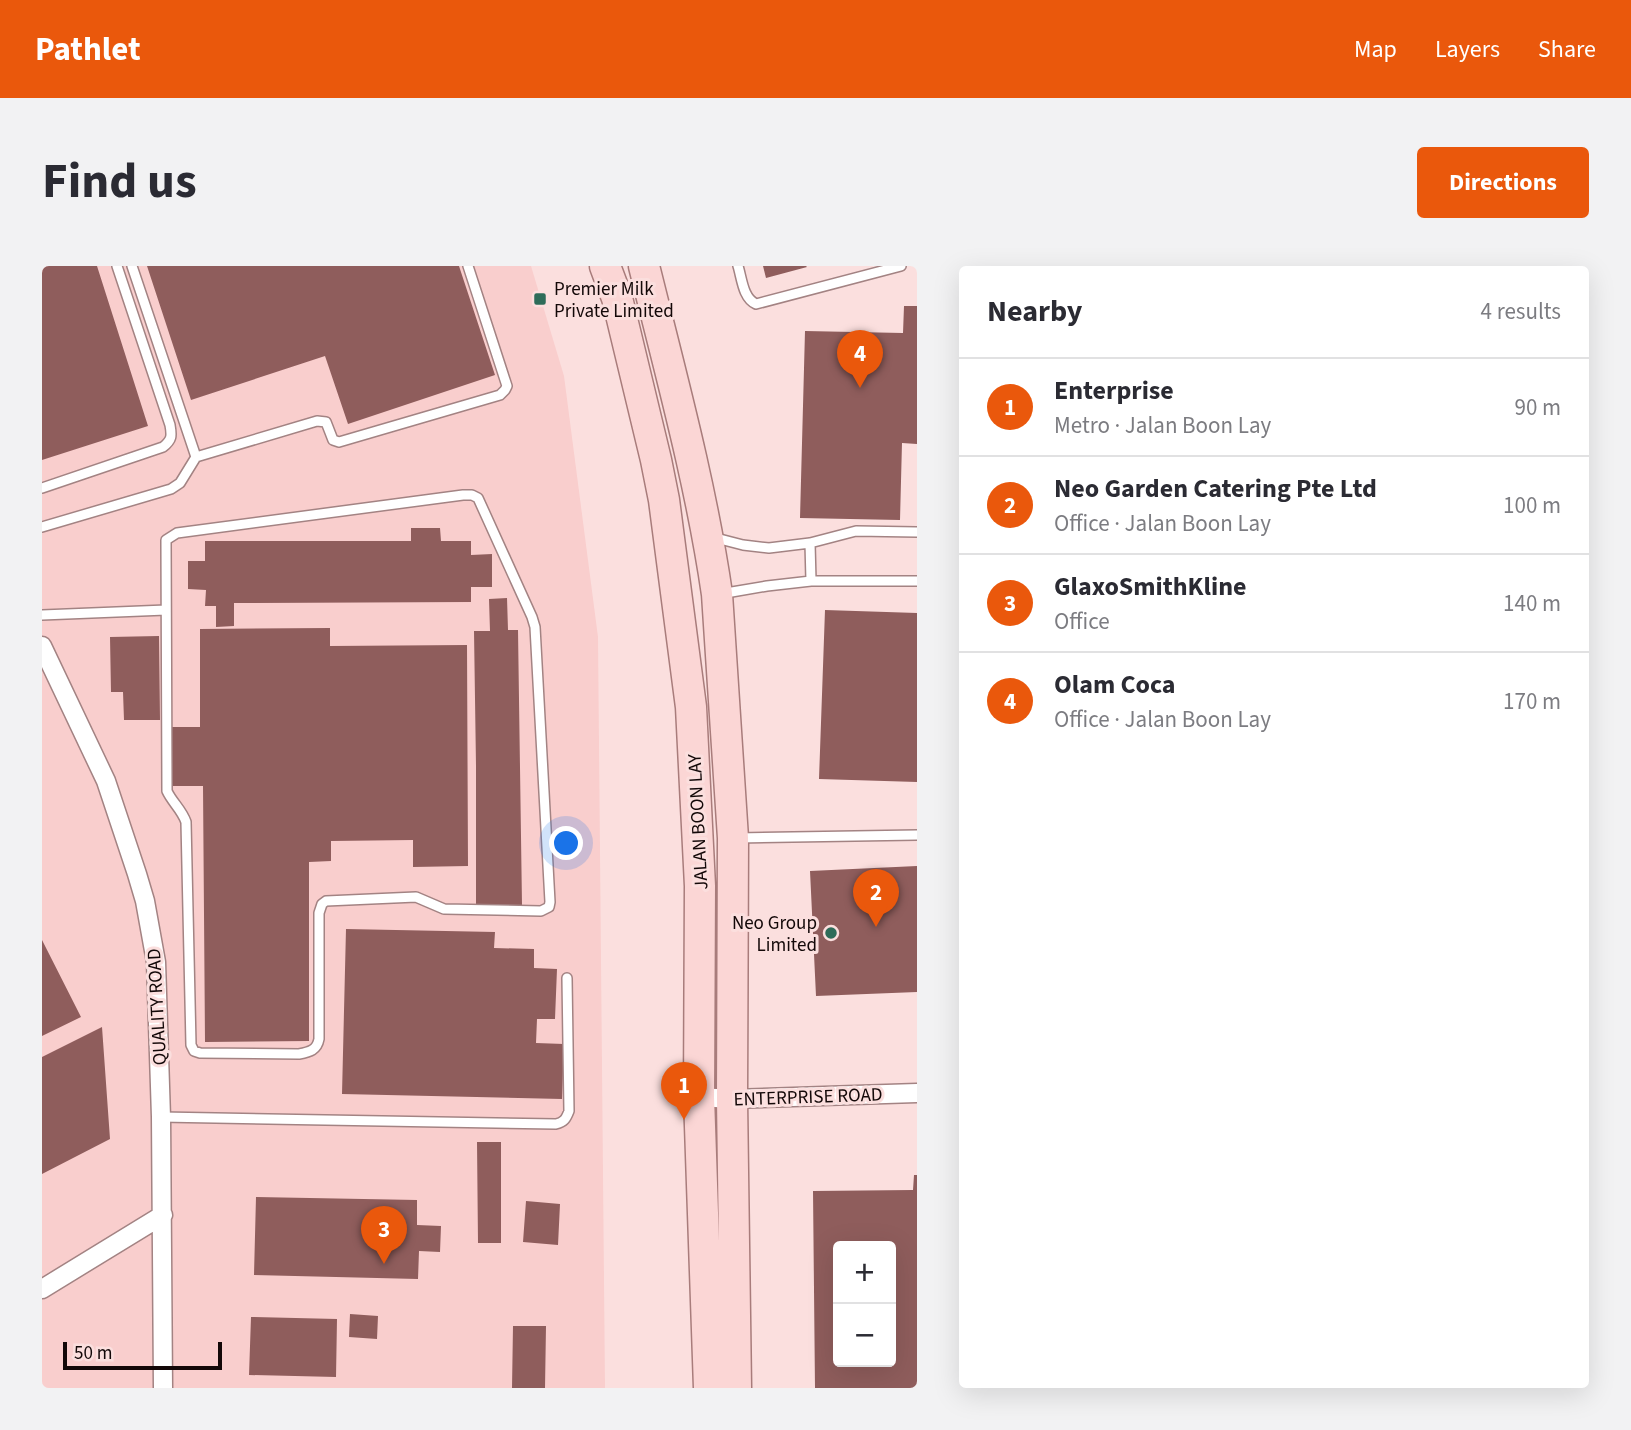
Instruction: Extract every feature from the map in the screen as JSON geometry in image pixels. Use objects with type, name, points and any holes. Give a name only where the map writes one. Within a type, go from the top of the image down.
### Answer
[{"type":"main road","name":"JALAN BOON LAY","points":[[606,266],[617,298],[664,500],[691,707],[701,886],[699,1097],[709,1388]]},
{"type":"main road","name":"JALAN BOON LAY","points":[[644,266],[685,435],[717,594],[733,838],[732,1098],[736,1388]]},
{"type":"street","name":"QUALITY ROAD","points":[[42,646],[106,781],[125,833],[145,901],[156,962],[163,1215],[163,1388]]},
{"type":"street","name":"ENTERPRISE ROAD","points":[[699,1097],[917,1093]]},
{"type":"street","points":[[42,1289],[163,1215]]},
{"type":"lane","points":[[42,488],[163,447],[172,436],[117,266]]},
{"type":"lane","points":[[131,266],[196,457]]},
{"type":"lane","points":[[42,527],[171,489],[180,483],[196,457],[322,421],[328,425],[333,440],[339,442],[500,395],[506,386],[468,266]]},
{"type":"lane","points":[[738,266],[746,295],[756,304],[901,266]]},
{"type":"lane","points":[[463,495],[478,498],[535,627],[549,907],[541,911],[444,909],[416,897],[326,901],[319,913],[318,1046],[314,1050],[299,1054],[200,1054],[194,1051],[191,1045],[186,822],[167,791],[166,610],[166,540],[177,533],[463,495]]},
{"type":"lane","points":[[707,536],[769,548],[856,531],[917,532]]},
{"type":"lane","points":[[810,542],[811,581]]},
{"type":"lane","points":[[717,594],[811,581],[917,581]]},
{"type":"lane","points":[[42,615],[166,610]]},
{"type":"lane","points":[[733,838],[917,835]]},
{"type":"lane","points":[[161,1117],[563,1122],[569,1111],[567,978]]},
{"type":"shaded area","points":[[42,266],[531,266],[564,376],[598,637],[605,1388],[42,1388]]},
{"type":"building","points":[[42,266],[97,266],[148,426],[42,460]]},
{"type":"building","points":[[147,266],[459,266],[495,375],[348,424],[325,356],[191,400]]},
{"type":"building","points":[[763,266],[806,266],[807,267],[766,278]]},
{"type":"building","points":[[904,306],[917,306],[917,444],[902,443],[900,520],[800,518],[805,331],[903,333]]},
{"type":"building","points":[[411,528],[440,528],[441,541],[471,541],[471,555],[492,554],[492,587],[471,587],[471,602],[234,603],[234,626],[216,627],[216,606],[205,606],[206,590],[188,589],[188,561],[205,561],[205,541],[411,541]]},
{"type":"building","points":[[507,598],[508,630],[518,630],[522,905],[476,906],[474,631],[490,631],[489,599]]},
{"type":"building","points":[[825,610],[917,613],[917,782],[819,779]]},
{"type":"building","points":[[330,628],[330,646],[467,645],[468,866],[413,867],[413,840],[331,841],[331,861],[309,862],[309,1041],[205,1042],[203,786],[171,786],[171,727],[200,727],[200,629]]},
{"type":"building","points":[[159,636],[160,720],[124,720],[123,692],[111,692],[110,637]]},
{"type":"building","points":[[917,866],[917,992],[816,996],[810,871]]},
{"type":"building","points":[[346,929],[495,932],[494,948],[534,949],[534,968],[557,969],[555,1019],[537,1019],[536,1043],[564,1044],[562,1099],[342,1094]]},
{"type":"building","points":[[42,940],[81,1017],[42,1036]]},
{"type":"building","points":[[102,1027],[110,1139],[42,1174],[42,1057]]},
{"type":"building","points":[[477,1142],[501,1142],[501,1243],[478,1243]]},
{"type":"building","points":[[914,1175],[917,1175],[917,1388],[815,1388],[813,1191],[913,1190]]},
{"type":"building","points":[[256,1197],[417,1200],[417,1225],[441,1226],[440,1252],[419,1251],[418,1279],[254,1275]]},
{"type":"building","points":[[526,1201],[560,1204],[558,1245],[523,1242]]},
{"type":"building","points":[[350,1314],[378,1316],[377,1339],[349,1337]]},
{"type":"building","points":[[251,1317],[337,1319],[336,1377],[249,1375]]},
{"type":"building","points":[[513,1326],[546,1326],[545,1388],[512,1388]]},
{"type":"place","name":"Premier Milk Private Limited","points":[[540,299]]},
{"type":"place","name":"Olam Coca","points":[[860,388]]},
{"type":"place","name":"Neo Garden Catering Pte Ltd","points":[[876,927]]},
{"type":"place","name":"Neo Group Limited","points":[[831,933]]},
{"type":"place","name":"Enterprise","points":[[684,1120]]},
{"type":"place","name":"GlaxoSmithKline","points":[[384,1264]]}]
